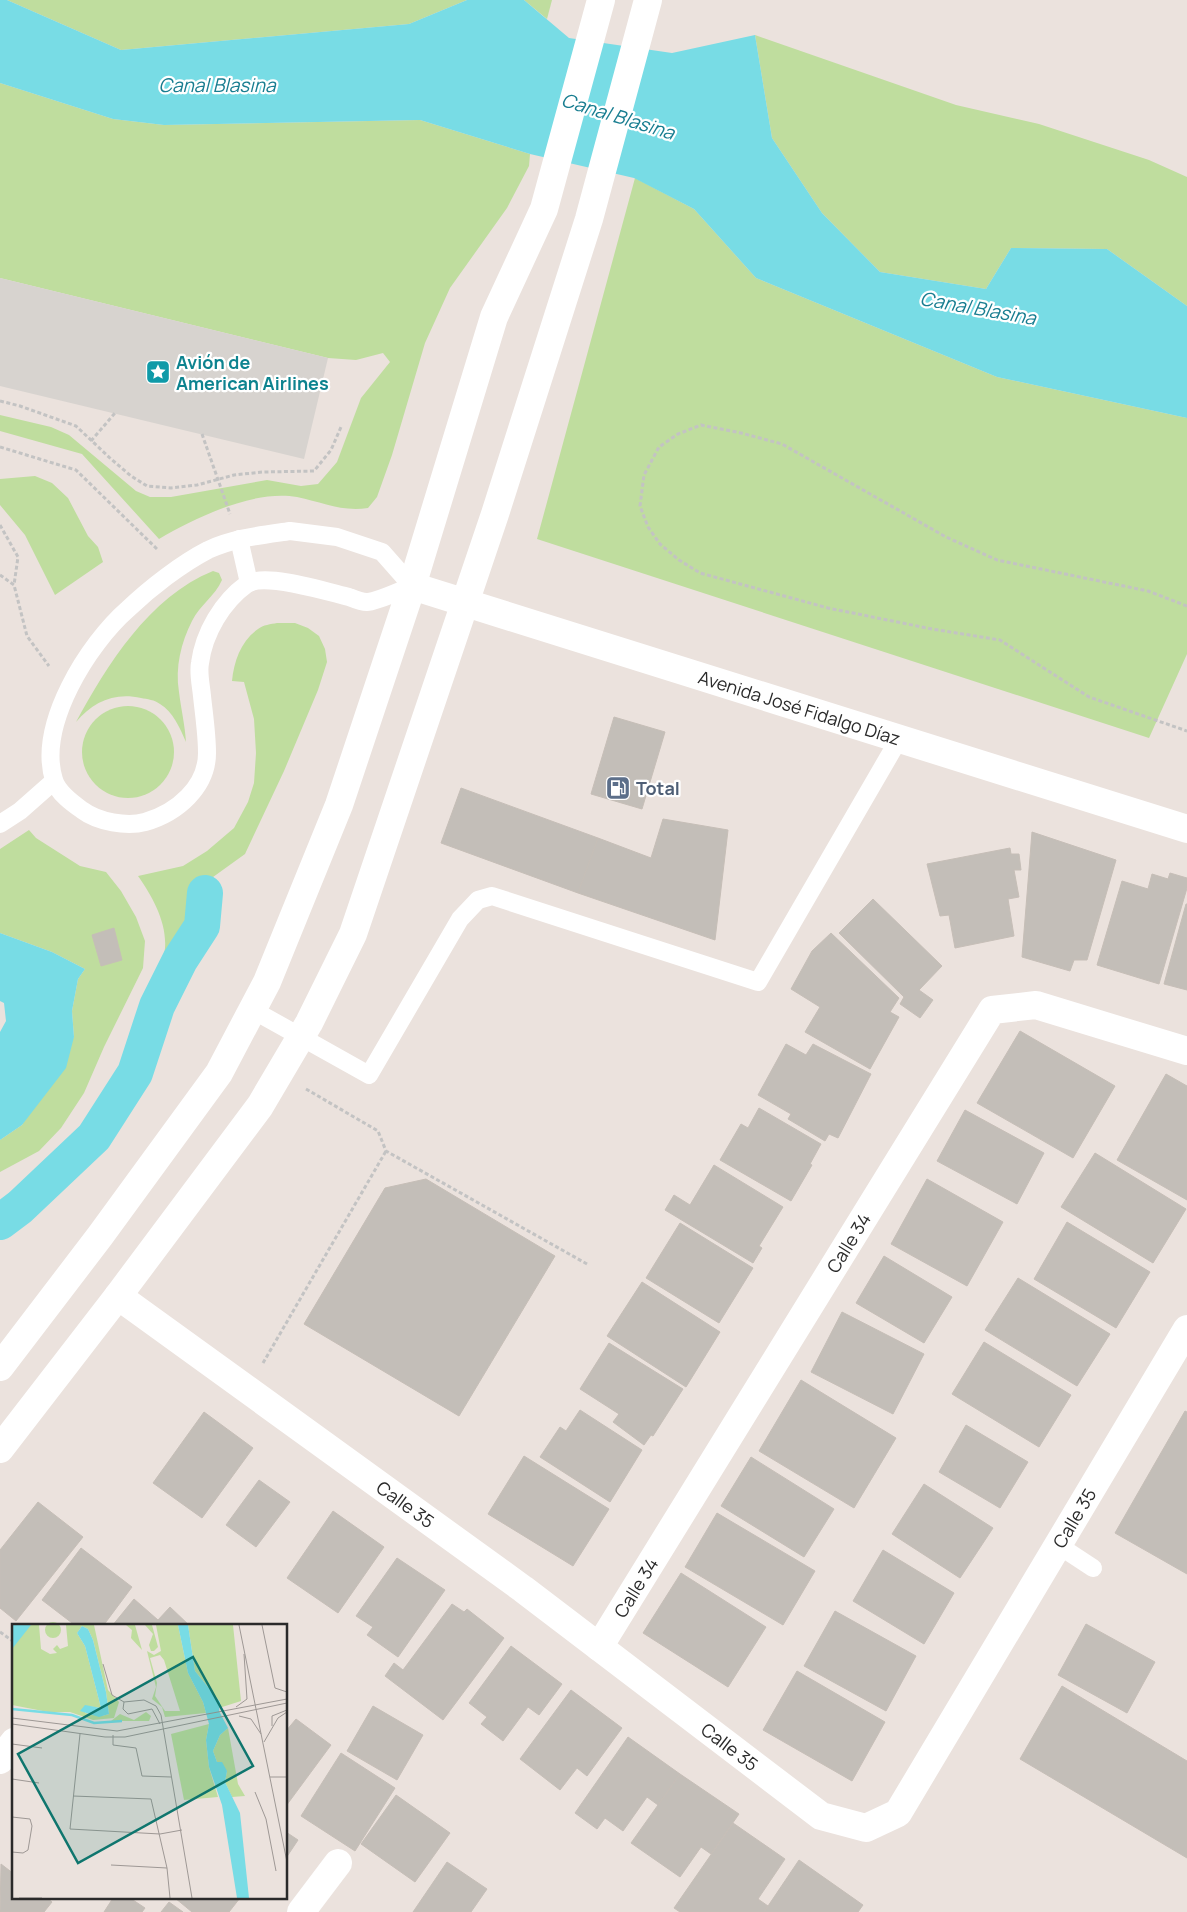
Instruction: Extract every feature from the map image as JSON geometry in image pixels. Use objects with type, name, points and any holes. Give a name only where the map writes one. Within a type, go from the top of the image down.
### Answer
[{"type":"street","points":[[0,1367],[100,1236],[219,1073],[267,982],[339,805],[412,586],[494,317],[544,209],[601,0]]},
{"type":"street","points":[[0,1449],[118,1296],[260,1106],[301,1036],[353,934],[495,514],[588,219],[646,6]]},
{"type":"street","name":"Avenida José Fidalgo Díaz","points":[[412,586],[464,604],[1187,828]]},
{"type":"street","name":"Calle 34","points":[[599,1647],[992,1010],[1036,1005],[1187,1051]]},
{"type":"street","name":"Calle 35","points":[[118,1296],[524,1589],[821,1816],[866,1828],[898,1813],[1187,1329]]},
{"type":"street","points":[[0,1760],[12,1745]]},
{"type":"street","points":[[301,1912],[338,1864]]},
{"type":"lane","points":[[290,531],[337,537],[382,552],[412,586],[368,602],[272,580],[249,582],[222,608],[206,637],[199,665],[207,754],[202,776],[188,799],[171,810],[145,822],[113,823],[81,810],[68,800],[54,781],[51,755],[52,731],[68,691],[92,650],[127,610],[178,569],[209,550],[239,539],[290,531]]},
{"type":"lane","points":[[239,539],[249,582]]},
{"type":"lane","points":[[253,1010],[369,1075],[460,919],[478,900],[492,896],[758,982],[898,739]]},
{"type":"lane","points":[[0,824],[20,811],[54,781]]},
{"type":"lane","points":[[1058,1545],[1093,1568]]},
{"type":"path","points":[[0,401],[76,426],[130,476],[147,486],[171,488],[197,485],[234,475],[263,472],[314,472],[331,450],[341,427]]},
{"type":"path","points":[[91,441],[115,413]]},
{"type":"path","points":[[1187,606],[1148,591],[997,560],[946,537],[782,444],[741,433],[702,425],[678,434],[659,447],[644,475],[640,506],[648,527],[660,544],[679,560],[700,573],[828,608],[932,629],[1000,640],[1089,697],[1187,731]]},
{"type":"path","points":[[202,434],[239,539]]},
{"type":"path","points":[[0,448],[76,470],[178,569]]},
{"type":"path","points":[[0,525],[18,557],[14,585],[27,636],[68,691]]},
{"type":"path","points":[[0,575],[14,585]]},
{"type":"path","points":[[279,1073],[378,1131],[386,1151],[588,1264]]},
{"type":"path","points":[[248,1390],[386,1151]]},
{"type":"path","points":[[0,1632],[12,1641]]},
{"type":"green space","points":[[7,0],[467,0],[409,24],[121,50]]},
{"type":"green space","points":[[524,0],[552,0],[547,19]]},
{"type":"green space","points":[[755,35],[956,105],[1039,124],[1149,160],[1187,177],[1187,306],[1107,249],[1011,248],[986,289],[880,272],[822,213],[772,138]]},
{"type":"green space","points":[[0,83],[113,119],[164,125],[420,120],[530,154],[529,166],[507,208],[450,288],[425,343],[392,455],[377,497],[368,508],[340,508],[297,497],[262,497],[207,514],[159,539],[82,454],[0,431],[0,415],[51,427],[69,435],[136,491],[150,497],[171,497],[267,480],[301,486],[318,484],[337,462],[361,398],[390,362],[383,353],[356,360],[328,358],[0,278]]},
{"type":"green space","points":[[635,178],[694,209],[756,278],[997,377],[1187,418],[1187,654],[1149,738],[537,539]]},
{"type":"green space","points":[[35,476],[52,483],[68,498],[88,536],[98,547],[103,562],[55,595],[25,535],[0,505],[0,479]]},
{"type":"green space","points":[[213,571],[219,573],[222,580],[192,621],[178,664],[178,683],[186,742],[179,726],[165,707],[153,701],[131,696],[105,700],[90,709],[76,722],[116,656],[150,615],[190,583]]},
{"type":"green space","points":[[277,623],[295,623],[308,628],[319,636],[325,649],[327,662],[318,690],[284,771],[245,854],[195,890],[190,905],[186,936],[175,959],[158,983],[165,948],[164,929],[153,901],[138,876],[183,866],[207,851],[234,828],[248,802],[254,783],[256,753],[254,719],[244,682],[232,681],[235,666],[239,652],[247,639],[258,629]]},
{"type":"green space","points":[[128,706],[145,710],[160,720],[170,735],[174,752],[170,769],[160,784],[145,794],[128,798],[111,794],[96,784],[86,769],[82,752],[86,735],[96,720],[111,710]]},
{"type":"green space","points":[[29,830],[36,838],[80,866],[106,872],[121,891],[136,917],[145,941],[143,968],[104,1047],[84,1093],[61,1128],[39,1151],[0,1172],[0,1140],[22,1125],[74,1037],[72,1011],[78,979],[85,969],[52,952],[0,933],[0,849]]},
{"type":"shaded area","points":[[0,278],[328,358],[304,459],[0,386]]},
{"type":"water","name":"Canal Blasina","points":[[0,0],[7,0],[121,50],[409,24],[467,0],[524,0],[569,38],[672,53],[755,35],[772,138],[822,213],[880,272],[986,289],[1011,248],[1107,249],[1187,306],[1187,418],[997,377],[756,278],[694,209],[634,178],[530,154],[420,120],[164,125],[113,119],[0,83]]},
{"type":"water","points":[[0,933],[52,952],[85,969],[78,979],[72,1011],[74,1037],[66,1068],[22,1125],[0,1140],[0,1032],[6,1021],[4,1003],[0,1001]]},
{"type":"building","points":[[614,717],[665,732],[642,809],[591,794]]},
{"type":"building","points":[[461,788],[598,838],[578,893],[441,843]]},
{"type":"building","points":[[663,819],[728,830],[715,940],[578,893],[598,838],[651,858]]},
{"type":"building","points":[[1032,832],[1116,860],[1087,960],[1074,960],[1070,971],[1022,957]]},
{"type":"building","points":[[1010,848],[1011,854],[1019,854],[1021,870],[1014,870],[1019,897],[1008,899],[1014,936],[955,948],[949,915],[940,916],[927,864]]},
{"type":"building","points":[[1170,873],[1187,878],[1187,888],[1159,984],[1097,965],[1122,881],[1148,889],[1152,874],[1168,879]]},
{"type":"building","points":[[873,899],[942,966],[919,990],[933,1000],[920,1018],[900,1004],[904,997],[839,933]]},
{"type":"building","points":[[1187,904],[1187,990],[1164,984]]},
{"type":"building","points":[[114,928],[122,960],[101,966],[92,935]]},
{"type":"building","points":[[831,933],[899,998],[890,1012],[899,1017],[870,1069],[805,1032],[820,1007],[791,989],[812,951]]},
{"type":"building","points":[[1020,1031],[1115,1086],[1073,1158],[977,1103]]},
{"type":"building","points":[[786,1044],[806,1055],[813,1044],[871,1074],[838,1138],[829,1134],[825,1141],[788,1119],[791,1114],[758,1095]]},
{"type":"building","points":[[1166,1074],[1187,1086],[1187,1200],[1117,1160]]},
{"type":"building","points":[[759,1108],[821,1144],[810,1164],[812,1165],[791,1201],[720,1160],[741,1124],[748,1128]]},
{"type":"building","points":[[965,1110],[1044,1153],[1017,1204],[937,1161]]},
{"type":"building","points":[[1095,1153],[1186,1209],[1153,1263],[1061,1207]]},
{"type":"building","points":[[714,1165],[783,1207],[759,1246],[762,1248],[753,1263],[665,1210],[674,1195],[690,1205]]},
{"type":"building","points":[[426,1179],[555,1256],[459,1416],[304,1324],[385,1188]]},
{"type":"building","points":[[927,1179],[1003,1222],[967,1286],[891,1244]]},
{"type":"building","points":[[1067,1222],[1150,1272],[1116,1328],[1034,1279]]},
{"type":"building","points":[[680,1223],[753,1268],[719,1323],[646,1278]]},
{"type":"building","points":[[884,1256],[952,1297],[924,1343],[856,1303]]},
{"type":"building","points":[[1018,1278],[1110,1334],[1077,1386],[985,1330]]},
{"type":"building","points":[[642,1282],[720,1332],[686,1387],[607,1336]]},
{"type":"building","points":[[842,1312],[924,1354],[893,1414],[811,1372]]},
{"type":"building","points":[[984,1342],[1071,1395],[1039,1447],[952,1394]]},
{"type":"building","points":[[609,1343],[683,1389],[653,1436],[651,1435],[644,1445],[613,1422],[619,1414],[580,1389]]},
{"type":"building","points":[[801,1380],[896,1438],[854,1508],[759,1451]]},
{"type":"building","points":[[580,1410],[642,1450],[610,1502],[540,1457],[560,1427],[566,1431]]},
{"type":"building","points":[[1185,1411],[1187,1412],[1187,1574],[1115,1533]]},
{"type":"building","points":[[204,1412],[253,1448],[202,1518],[153,1483]]},
{"type":"building","points":[[966,1425],[1028,1462],[1000,1508],[939,1472]]},
{"type":"building","points":[[524,1456],[609,1509],[573,1566],[488,1514]]},
{"type":"building","points":[[751,1457],[834,1509],[804,1557],[721,1506]]},
{"type":"building","points":[[259,1480],[290,1502],[256,1547],[226,1525]]},
{"type":"building","points":[[924,1484],[993,1528],[960,1578],[892,1534]]},
{"type":"building","points":[[38,1502],[83,1537],[16,1621],[0,1608],[0,1550]]},
{"type":"building","points":[[333,1511],[384,1547],[338,1613],[287,1578]]},
{"type":"building","points":[[717,1513],[815,1571],[783,1625],[685,1567]]},
{"type":"building","points":[[81,1548],[132,1587],[104,1624],[73,1624],[42,1600]]},
{"type":"building","points":[[883,1550],[954,1593],[924,1644],[853,1601]]},
{"type":"building","points":[[397,1558],[445,1590],[398,1657],[367,1635],[373,1627],[356,1616]]},
{"type":"building","points":[[681,1573],[766,1627],[728,1687],[643,1633]]},
{"type":"building","points":[[134,1599],[158,1620],[170,1607],[188,1624],[114,1624]]},
{"type":"building","points":[[452,1604],[464,1612],[467,1609],[504,1638],[443,1720],[385,1676],[394,1663],[403,1670]]},
{"type":"building","points":[[835,1611],[916,1656],[886,1711],[804,1666]]},
{"type":"building","points":[[1086,1624],[1155,1662],[1127,1713],[1058,1675]]},
{"type":"building","points":[[511,1646],[562,1684],[539,1715],[528,1707],[503,1741],[481,1724],[487,1717],[469,1703]]},
{"type":"building","points":[[797,1671],[885,1722],[852,1781],[763,1730]]},
{"type":"building","points":[[1062,1686],[1187,1761],[1187,1858],[1020,1759]]},
{"type":"building","points":[[571,1690],[622,1728],[587,1776],[577,1768],[560,1790],[520,1759]]},
{"type":"building","points":[[373,1706],[423,1735],[397,1780],[347,1751]]},
{"type":"building","points":[[296,1719],[331,1745],[288,1803],[288,1729]]},
{"type":"building","points":[[628,1737],[680,1774],[658,1805],[647,1797],[623,1831],[605,1818],[597,1829],[575,1813]]},
{"type":"building","points":[[341,1753],[395,1788],[355,1851],[301,1816]]},
{"type":"building","points":[[680,1774],[739,1814],[711,1854],[701,1847],[680,1877],[631,1843]]},
{"type":"building","points":[[396,1795],[450,1833],[415,1882],[361,1844]]},
{"type":"building","points":[[733,1823],[785,1859],[758,1899],[768,1906],[764,1912],[680,1912],[674,1908]]},
{"type":"building","points":[[288,1833],[298,1840],[288,1855]]},
{"type":"building","points":[[799,1860],[863,1905],[858,1912],[764,1912]]},
{"type":"building","points":[[447,1862],[487,1889],[471,1912],[413,1912]]},
{"type":"building","points":[[1,1864],[12,1872],[12,1900],[50,1900],[52,1902],[44,1912],[0,1912]]},
{"type":"building","points":[[112,1900],[133,1900],[145,1908],[142,1912],[104,1912]]},
{"type":"building","points":[[177,1900],[238,1900],[229,1912],[192,1912]]},
{"type":"building","points":[[169,1902],[183,1912],[161,1912]]},
{"type":"waterway","points":[[0,1222],[20,1207],[94,1137],[135,1073],[157,1006],[180,960],[202,926],[205,893]]},
{"type":"place","name":"Avión de American Airlines","points":[[158,372]]},
{"type":"place","name":"Total","points":[[618,788]]}]
